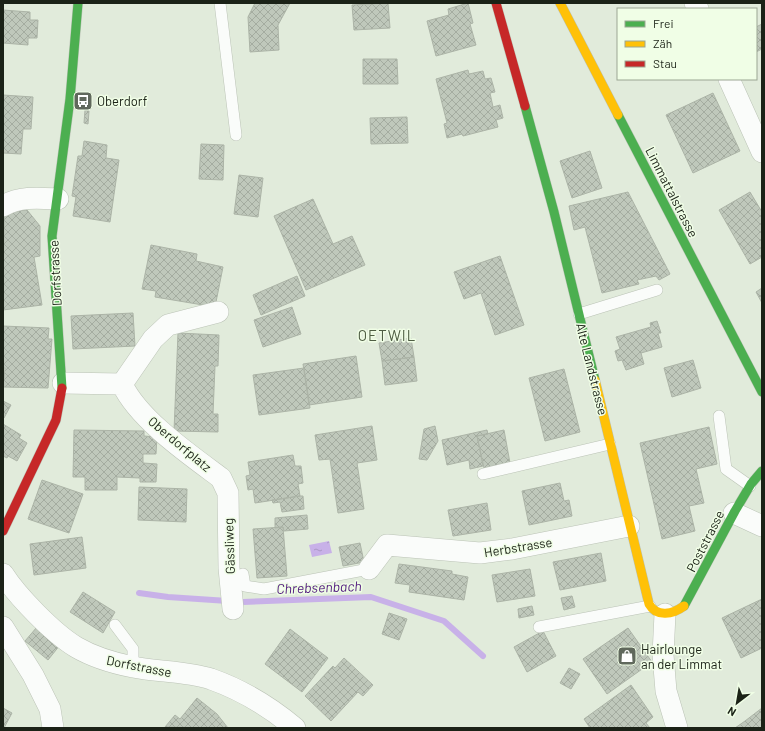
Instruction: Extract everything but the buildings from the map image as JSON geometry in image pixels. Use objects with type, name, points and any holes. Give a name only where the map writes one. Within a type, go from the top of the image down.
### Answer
[{"type":"street","name":"Dorfstrasse","points":[[3,530],[56,420],[63,383],[53,272],[52,236],[70,99],[78,3]]},
{"type":"street","name":"Alte Landstrasse","points":[[496,3],[554,212],[629,526],[658,610],[666,691],[677,728]]},
{"type":"street","name":"Limmattalstrasse","points":[[560,3],[762,392]]},
{"type":"street","points":[[729,80],[762,152]]},
{"type":"street","points":[[3,206],[11,201],[36,198],[58,199]]},
{"type":"street","points":[[63,383],[122,384],[153,339],[168,325],[218,312]]},
{"type":"street","name":"Oberdorfplatz","points":[[122,384],[127,396],[170,439],[221,478],[225,484]]},
{"type":"street","name":"Poststrasse","points":[[658,610],[676,611],[684,606],[710,562],[734,513],[750,486],[762,471]]},
{"type":"street","name":"Gässliweg","points":[[225,484],[228,494],[232,603]]},
{"type":"street","points":[[734,513],[762,526]]},
{"type":"street","name":"Herbstrasse","points":[[369,569],[387,546],[480,553],[512,549],[629,526]]},
{"type":"street","name":"Dorfstrasse","points":[[3,574],[9,584],[30,606],[58,633],[76,647],[101,659],[133,667],[210,679],[245,693],[277,713],[295,728]]},
{"type":"street","points":[[3,627],[33,675],[50,709],[53,728]]},
{"type":"lane","points":[[220,3],[236,135]]},
{"type":"lane","points":[[579,314],[656,290]]},
{"type":"lane","points":[[719,416],[726,469],[750,486]]},
{"type":"lane","points":[[483,474],[610,444]]},
{"type":"lane","points":[[243,574],[245,586],[264,588],[369,569]]},
{"type":"lane","points":[[539,627],[658,610]]},
{"type":"lane","points":[[115,624],[133,649],[133,667]]},
{"type":"water","points":[[329,541],[332,553],[312,557],[309,545]]},
{"type":"waterway","name":"Chrebsenbach","points":[[139,593],[168,597],[243,602],[371,597],[444,621],[483,656]]},
{"type":"traffic: fast","points":[[62,388],[52,236],[70,99],[78,3]]},
{"type":"traffic: fast","points":[[525,106],[554,212],[595,380]]},
{"type":"traffic: fast","points":[[618,115],[762,392]]},
{"type":"traffic: fast","points":[[684,606],[735,511],[751,484],[762,471]]},
{"type":"traffic: slow","points":[[560,3],[618,115]]},
{"type":"traffic: slow","points":[[595,380],[649,604],[652,608],[661,613],[670,613],[684,606]]},
{"type":"traffic: jam","points":[[496,3],[525,106]]},
{"type":"traffic: jam","points":[[3,531],[56,420],[62,388]]},
{"type":"place","name":"Oberdorf","points":[[83,101]]},
{"type":"place","name":"Hairlounge an der Limmat","points":[[627,656]]},
{"type":"district","name":"OETWIL","points":[[387,335]]}]
